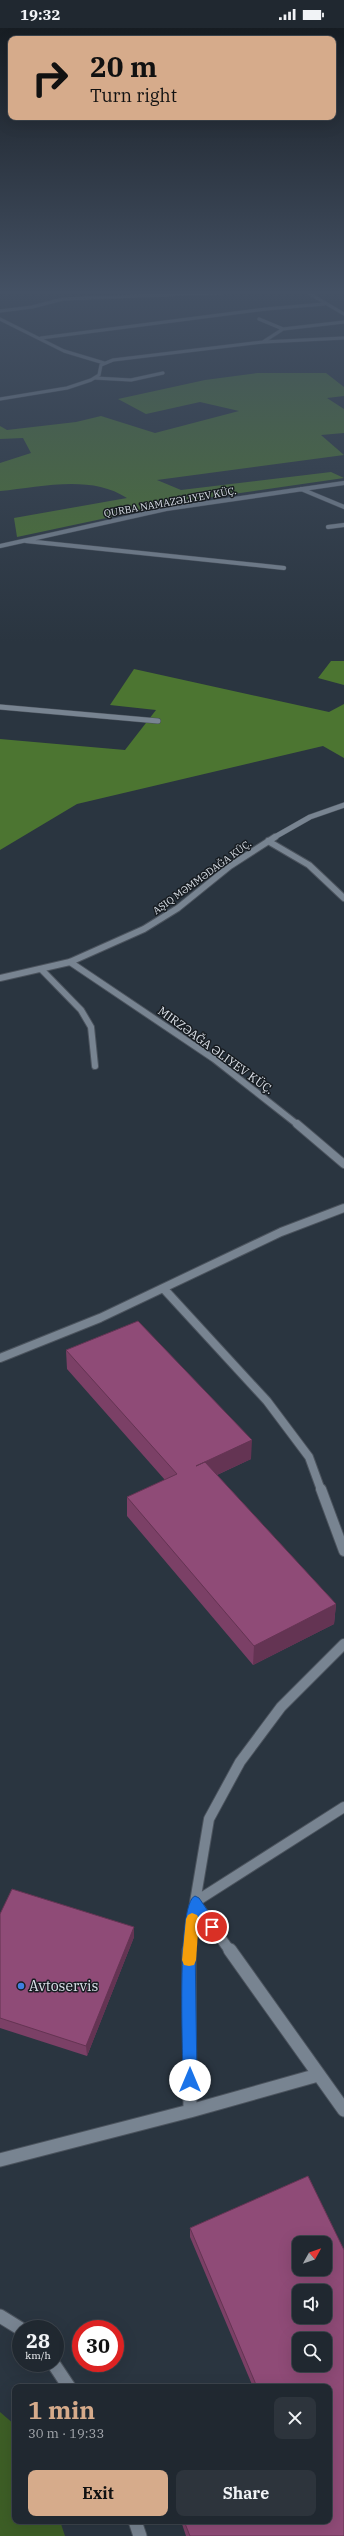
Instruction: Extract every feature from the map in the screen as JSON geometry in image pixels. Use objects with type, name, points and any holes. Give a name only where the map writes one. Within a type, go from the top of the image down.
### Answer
[{"type":"street","name":"QURBA NAMAZƏLIYEV KÜÇ.","points":[[0,546],[166,509],[344,483]]},
{"type":"street","points":[[301,489],[344,506]]},
{"type":"street","points":[[328,527],[344,525]]},
{"type":"street","points":[[24,540],[37,544],[152,552],[284,568]]},
{"type":"street","points":[[0,707],[158,721]]},
{"type":"street","points":[[0,978],[70,962],[144,928],[178,908],[230,866],[268,841],[310,817],[344,805]]},
{"type":"street","points":[[268,841],[288,849],[310,864],[344,898]]},
{"type":"street","name":"MIRZƏAĞA ƏLIYEV KÜÇ.","points":[[70,962],[214,1060],[275,1106],[344,1164]]},
{"type":"street","points":[[41,969],[82,1010],[90,1027],[95,1066]]},
{"type":"street","points":[[0,1358],[100,1318],[164,1289],[229,1255],[344,1208]]},
{"type":"street","points":[[164,1289],[267,1401],[309,1457],[344,1551]]},
{"type":"street","points":[[190,2111],[189,1942],[209,1819],[240,1762],[281,1707],[344,1644]]},
{"type":"street","points":[[195,1902],[344,1807]]},
{"type":"street","points":[[195,1902],[344,2110]]},
{"type":"street","points":[[0,2160],[190,2111],[318,2075]]},
{"type":"street","points":[[0,2316],[12,2323]]},
{"type":"street","points":[[59,2372],[67,2384]]},
{"type":"street","points":[[136,2524],[140,2536]]},
{"type":"green space","points":[[135,408],[173,408],[146,414]]},
{"type":"green space","points":[[226,408],[343,408],[344,409],[344,433],[321,435],[344,455],[157,480],[181,490],[331,472],[344,478],[191,500],[17,537],[14,518],[127,498],[98,486],[82,484],[48,485],[0,491],[0,463],[31,453],[23,438],[0,439],[0,426],[7,430],[76,422],[101,416],[155,433],[239,411]]},
{"type":"green space","points":[[331,661],[344,661],[344,685],[318,678]]},
{"type":"green space","points":[[134,669],[329,712],[344,704],[344,758],[323,746],[77,804],[0,850],[0,739],[125,750],[156,710],[110,705]]},
{"type":"green space","points":[[0,2412],[12,2422],[12,2524],[61,2524],[65,2536],[0,2536]]},
{"type":"building","points":[[138,1321],[252,1440],[196,1466],[205,1462],[336,1604],[254,1646],[127,1497],[177,1474],[66,1350]]},
{"type":"building","points":[[12,1889],[134,1927],[86,2046],[0,2018],[0,1914]]},
{"type":"building","points":[[308,2176],[344,2250],[344,2536],[190,2536],[185,2524],[332,2524],[332,2384],[256,2384],[190,2228]]},
{"type":"slow traffic","points":[[189,1960],[189,1942],[192,1919]]},
{"type":"place","name":"Avtoservis","points":[[21,1986]]},
{"type":"route","points":[[190,2080],[189,1942],[195,1902],[212,1927]]}]
